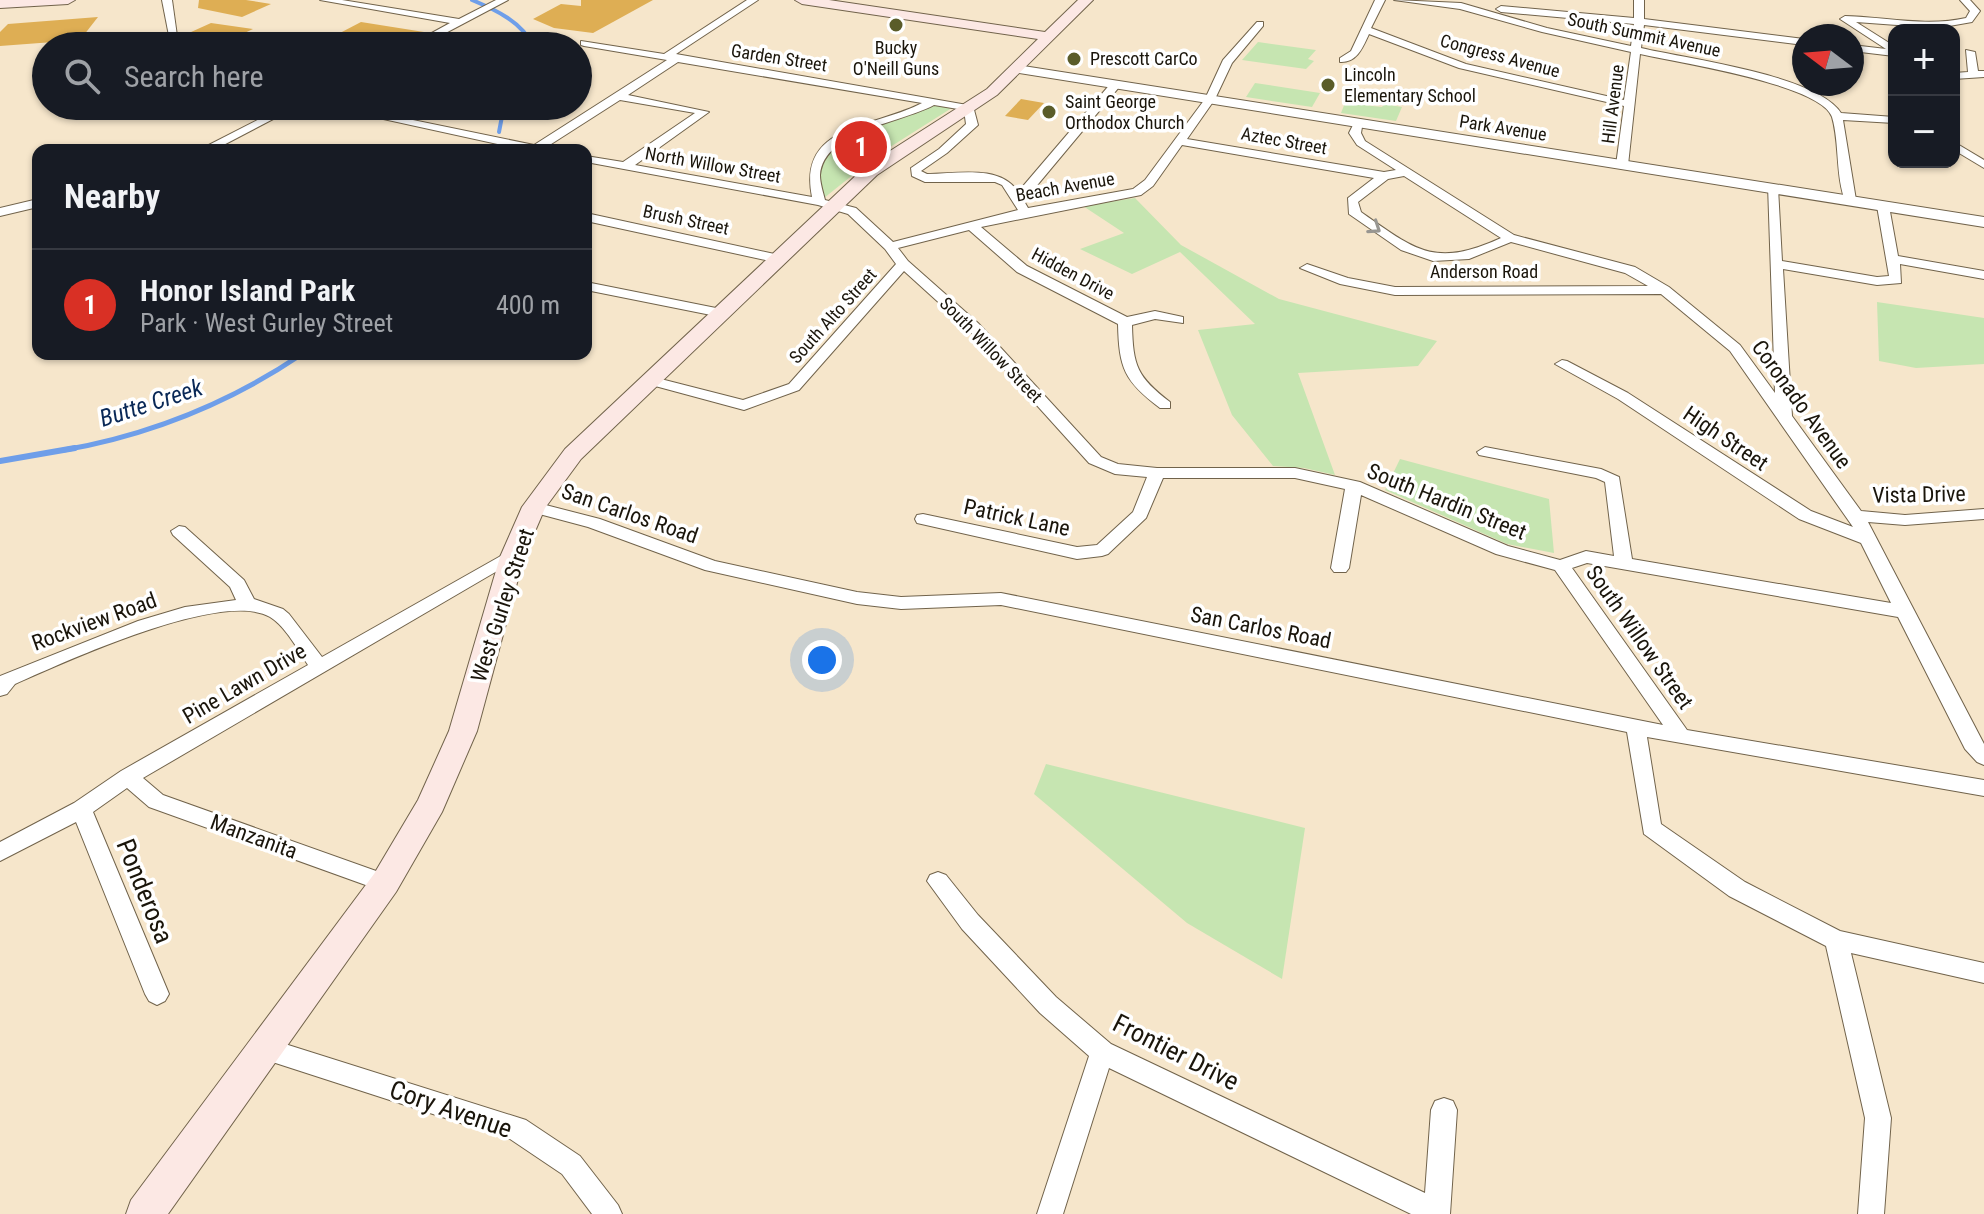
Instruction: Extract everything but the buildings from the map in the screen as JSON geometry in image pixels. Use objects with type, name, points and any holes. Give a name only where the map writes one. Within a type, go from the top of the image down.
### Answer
[{"type":"main road","points":[[0,4],[68,0]]},
{"type":"main road","points":[[802,0],[1050,37]]},
{"type":"main road","name":"West Gurley Street","points":[[145,1214],[385,883],[431,804],[463,731],[512,557],[534,507],[573,454],[779,259],[827,204],[880,165],[969,108],[1017,69],[1086,0]]},
{"type":"street","points":[[167,0],[173,32]]},
{"type":"street","points":[[325,0],[460,22]]},
{"type":"street","points":[[440,32],[503,0]]},
{"type":"street","points":[[592,113],[676,59],[669,54],[753,0]]},
{"type":"street","points":[[1344,60],[1355,53],[1380,0]]},
{"type":"street","name":"South Summit Avenue","points":[[1399,0],[1461,3],[1636,51],[1792,85],[1817,95],[1834,110]]},
{"type":"street","name":"Hill Avenue","points":[[1622,165],[1639,0]]},
{"type":"street","points":[[1956,24],[1969,20],[1975,11],[1965,0]]},
{"type":"street","points":[[1461,3],[1792,41]]},
{"type":"street","points":[[1888,48],[1845,19],[1919,24]]},
{"type":"street","name":"Beach Avenue","points":[[890,246],[970,224],[1137,192],[1149,183],[1210,99],[1227,62],[1260,24]]},
{"type":"street","name":"Congress Avenue","points":[[1367,30],[1463,66],[1628,104]]},
{"type":"street","name":"Garden Street","points":[[592,44],[969,108]]},
{"type":"street","points":[[1864,49],[1888,51]]},
{"type":"street","points":[[1970,52],[1978,74]]},
{"type":"street","name":"Park Avenue","points":[[1017,69],[1984,222]]},
{"type":"street","points":[[1018,200],[1116,84]]},
{"type":"street","points":[[618,96],[704,112],[624,167]]},
{"type":"street","points":[[827,204],[814,173],[823,154],[841,138],[864,126],[922,109],[932,102]]},
{"type":"street","points":[[969,108],[972,125],[943,151],[915,170],[916,174],[925,178],[997,178],[1006,183],[1025,212]]},
{"type":"street","points":[[1850,200],[1834,110],[1888,119]]},
{"type":"street","points":[[217,144],[265,120]]},
{"type":"street","points":[[395,120],[509,144]]},
{"type":"street","points":[[546,144],[582,120]]},
{"type":"street","name":"Coronado Avenue","points":[[1359,123],[1355,133],[1361,143],[1510,238],[1630,270],[1664,290],[1735,348],[1856,516],[1972,744],[1984,757]]},
{"type":"street","name":"Aztec Street","points":[[1178,141],[1384,176]]},
{"type":"street","points":[[1960,149],[1984,165]]},
{"type":"street","name":"North Willow Street","points":[[592,160],[827,204]]},
{"type":"street","points":[[1404,172],[1384,176],[1352,201],[1355,214],[1408,250],[1437,259],[1464,257],[1510,238]]},
{"type":"street","points":[[1772,188],[1784,416]]},
{"type":"street","points":[[0,212],[32,204]]},
{"type":"street","name":"South Willow Street","points":[[827,204],[852,211],[890,246],[903,264],[973,326],[1095,460],[1115,469],[1157,473]]},
{"type":"street","points":[[1775,264],[1877,281],[1896,280],[1883,206]]},
{"type":"street","name":"Brush Street","points":[[592,218],[779,259]]},
{"type":"street","name":"Hidden Drive","points":[[970,224],[1022,269],[1125,322],[1155,315],[1178,320]]},
{"type":"street","points":[[1892,259],[1984,275]]},
{"type":"street","name":"South Alto Street","points":[[649,380],[744,405],[794,387],[903,264]]},
{"type":"street","name":"Anderson Road","points":[[1307,268],[1345,281],[1395,291],[1664,290]]},
{"type":"street","points":[[592,287],[721,313]]},
{"type":"street","name":"Hidden Drive","points":[[1125,322],[1126,363],[1138,385],[1165,405]]},
{"type":"street","name":"High Street","points":[[1562,364],[1623,396],[1805,515],[1870,540]]},
{"type":"street","points":[[1485,452],[1601,474],[1613,480],[1624,565]]},
{"type":"street","name":"South Hardin Street","points":[[1157,473],[1295,473],[1354,486],[1502,550],[1561,566],[1586,557],[1907,612]]},
{"type":"street","name":"Patrick Lane","points":[[923,519],[1077,553],[1102,550],[1140,514],[1157,473]]},
{"type":"street","points":[[1340,568],[1354,486]]},
{"type":"street","name":"San Carlos Road","points":[[534,507],[594,523],[711,566],[857,598],[901,603],[1001,599],[1681,736],[1984,788]]},
{"type":"street","name":"Vista Drive","points":[[1856,516],[1905,520],[1984,514]]},
{"type":"street","points":[[179,531],[238,584],[246,602],[277,613],[319,667]]},
{"type":"street","name":"Pine Lawn Drive","points":[[0,852],[81,809],[128,777],[512,557]]},
{"type":"street","name":"South Willow Street","points":[[1561,566],[1681,736]]},
{"type":"street","name":"Rockview Road","points":[[3,680],[149,623],[246,602]]},
{"type":"street","points":[[1636,727],[1651,828],[1737,889],[1836,940],[1984,973]]},
{"type":"street","name":"Manzanita","points":[[128,777],[156,801],[385,883]]},
{"type":"street","name":"Ponderosa","points":[[81,809],[157,994]]},
{"type":"street","name":"Frontier Drive","points":[[938,881],[970,922],[1048,1005],[1102,1052],[1436,1213]]},
{"type":"street","points":[[1836,940],[1878,1118],[1871,1214]]},
{"type":"street","name":"Cory Avenue","points":[[266,1049],[517,1129],[571,1165],[609,1214]]},
{"type":"street","points":[[1050,1214],[1102,1052]]},
{"type":"street","points":[[1436,1213],[1444,1110]]},
{"type":"green space","points":[[1258,42],[1316,50],[1308,59],[1314,61],[1306,69],[1242,60]]},
{"type":"green space","points":[[1255,83],[1320,93],[1312,107],[1246,97]]},
{"type":"green space","points":[[932,102],[955,106],[879,154],[819,202],[820,164],[832,144],[858,129]]},
{"type":"green space","points":[[1345,103],[1402,107],[1396,121],[1341,113]]},
{"type":"green space","points":[[1135,198],[1181,245],[1279,299],[1437,341],[1418,366],[1298,373],[1335,475],[1304,468],[1273,466],[1232,415],[1198,330],[1255,324],[1180,252],[1132,274],[1080,249],[1124,233],[1083,206]]},
{"type":"green space","points":[[1877,302],[1984,318],[1984,364],[1916,368],[1879,361]]},
{"type":"green space","points":[[1400,459],[1549,499],[1554,553],[1507,544],[1385,490]]},
{"type":"green space","points":[[1046,764],[1305,828],[1282,979],[1187,923],[1034,794]]},
{"type":"waterway","name":"Butte Creek","points":[[472,0],[499,13],[524,32]]},
{"type":"waterway","name":"Butte Creek","points":[[499,132],[501,120]]},
{"type":"waterway","name":"Butte Creek","points":[[71,449],[158,426],[218,402],[292,360]]},
{"type":"waterway","name":"Butte Creek","points":[[71,449],[75,448]]},
{"type":"waterway","name":"Butte Creek","points":[[0,461],[71,449]]},
{"type":"waterway","name":"Butte Creek","points":[[64,450],[71,449]]},
{"type":"place","name":"Bucky O'Neill Guns","points":[[896,25]]},
{"type":"place","name":"Prescott CarCo","points":[[1074,59]]},
{"type":"place","name":"Lincoln Elementary School","points":[[1328,85]]},
{"type":"place","name":"Saint George Orthodox Church","points":[[1049,112]]},
{"type":"place","name":"Honor Island Park","points":[[861,147]]}]
